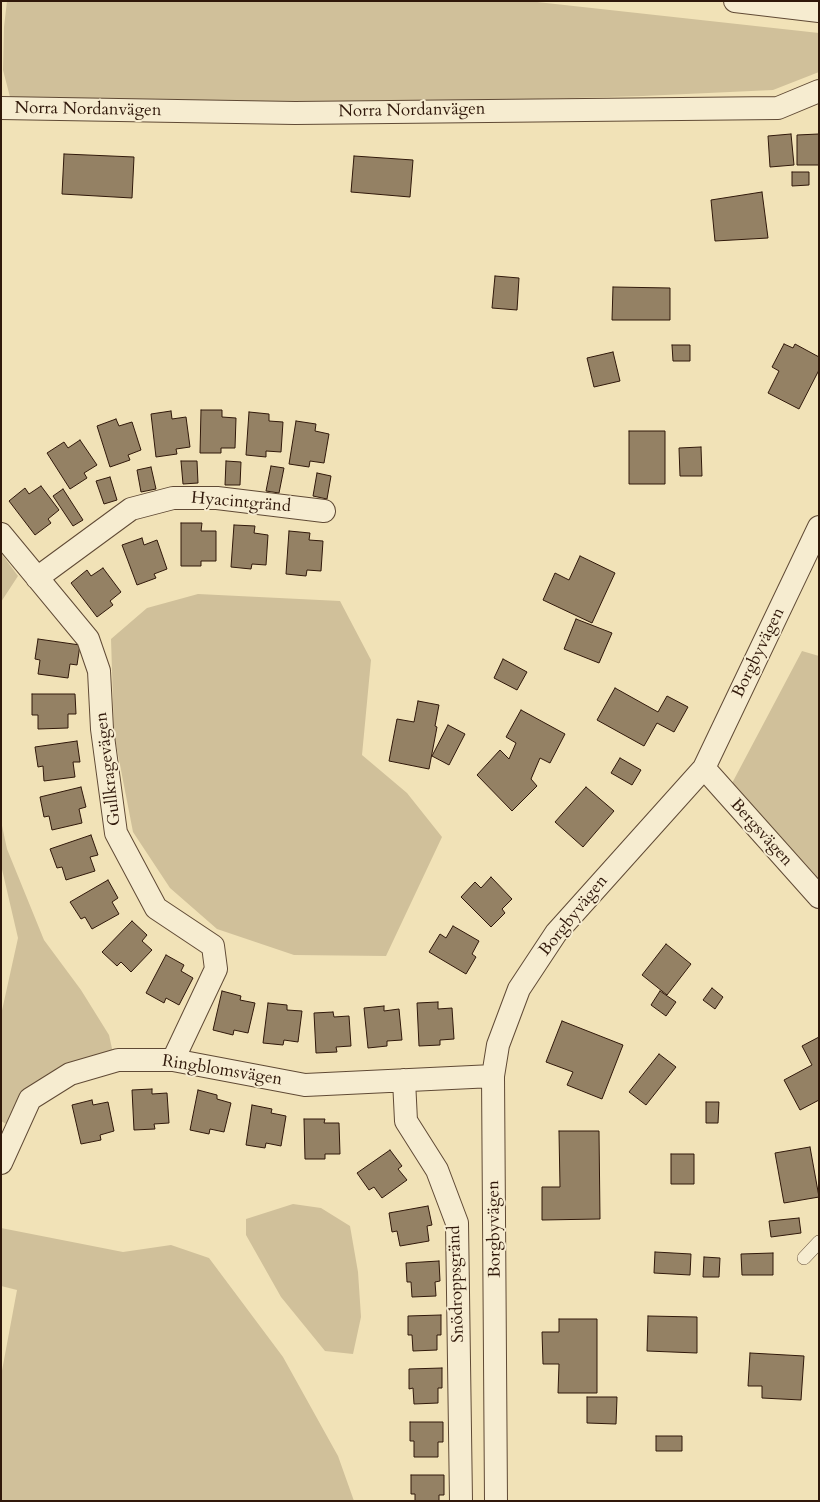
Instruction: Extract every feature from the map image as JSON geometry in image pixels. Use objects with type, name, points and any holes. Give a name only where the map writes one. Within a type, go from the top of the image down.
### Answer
[{"type":"street","points":[[735,1],[819,11]]},
{"type":"street","name":"Norra Nordanvägen","points":[[1,108],[296,113],[778,108],[819,91]]},
{"type":"street","name":"Hyacintgränd","points":[[37,578],[131,509],[173,498],[216,498],[324,511]]},
{"type":"street","name":"Borgbyvägen","points":[[496,1501],[493,1076],[498,1045],[519,989],[556,933],[704,768],[819,527]]},
{"type":"street","name":"Gullkragevägen","points":[[1,534],[88,639],[99,671],[102,729],[116,833],[156,908],[213,946],[216,969],[173,1060]]},
{"type":"street","name":"Bergsvägen","points":[[704,768],[819,897]]},
{"type":"street","name":"Ringblomsvägen","points":[[1,1163],[30,1099],[70,1074],[118,1060],[173,1060],[305,1085],[493,1076]]},
{"type":"street","name":"Snödroppsgränd","points":[[404,1080],[406,1121],[437,1170],[457,1223],[461,1501]]},
{"type":"lane","points":[[804,1258],[819,1242]]},
{"type":"shaded area","points":[[7,1],[528,1],[819,33],[819,72],[773,90],[643,96],[432,102],[160,104],[56,102],[10,97],[3,70],[4,27]]},
{"type":"shaded area","points":[[1,553],[18,576],[1,602]]},
{"type":"shaded area","points":[[198,594],[340,601],[371,660],[362,755],[407,793],[442,837],[386,956],[294,955],[217,929],[170,888],[133,832],[114,734],[111,639],[147,608]]},
{"type":"shaded area","points":[[802,651],[819,656],[819,881],[730,787]]},
{"type":"shaded area","points":[[1,821],[7,849],[44,940],[81,990],[109,1035],[113,1053],[8,1125],[1,1121],[1,1015],[18,938],[1,865]]},
{"type":"shaded area","points":[[293,1204],[321,1208],[350,1226],[358,1272],[361,1317],[353,1354],[325,1351],[281,1297],[246,1235],[246,1219]]},
{"type":"shaded area","points":[[1,1228],[123,1252],[171,1245],[209,1258],[283,1357],[338,1456],[354,1501],[1,1501],[1,1376],[17,1290],[1,1286]]},
{"type":"building","points":[[791,134],[794,165],[770,167],[768,136]]},
{"type":"building","points":[[819,134],[819,165],[797,165],[797,135]]},
{"type":"building","points":[[64,154],[134,157],[132,198],[62,194]]},
{"type":"building","points":[[354,156],[413,160],[410,197],[351,192]]},
{"type":"building","points":[[792,172],[809,172],[809,185],[792,186]]},
{"type":"building","points":[[762,192],[768,238],[715,241],[711,200]]},
{"type":"building","points":[[495,276],[519,278],[517,310],[492,308]]},
{"type":"building","points":[[613,287],[670,288],[670,320],[612,320]]},
{"type":"building","points":[[784,344],[793,348],[795,344],[819,357],[819,370],[799,409],[768,393],[779,371],[772,367]]},
{"type":"building","points":[[672,345],[690,345],[690,361],[673,361]]},
{"type":"building","points":[[613,352],[620,381],[594,387],[587,358]]},
{"type":"building","points":[[201,410],[222,410],[222,417],[236,418],[235,448],[221,448],[221,453],[200,453]]},
{"type":"building","points":[[171,411],[172,419],[186,417],[190,447],[176,449],[177,454],[156,457],[151,414]]},
{"type":"building","points":[[249,412],[269,414],[269,421],[283,422],[281,452],[266,451],[266,457],[246,455]]},
{"type":"building","points":[[116,419],[119,426],[132,422],[141,450],[128,455],[130,460],[110,467],[97,426]]},
{"type":"building","points":[[296,421],[316,424],[315,431],[329,434],[324,463],[310,461],[309,467],[289,464]]},
{"type":"building","points":[[629,431],[665,431],[665,484],[629,484]]},
{"type":"building","points":[[80,440],[97,465],[84,473],[87,478],[70,489],[47,453],[64,442],[68,448]]},
{"type":"building","points":[[701,447],[702,476],[680,476],[679,448]]},
{"type":"building","points":[[181,461],[197,461],[198,483],[183,484]]},
{"type":"building","points":[[226,461],[241,462],[240,485],[225,485]]},
{"type":"building","points":[[271,466],[284,468],[279,493],[266,491]]},
{"type":"building","points":[[151,467],[156,489],[141,492],[137,470]]},
{"type":"building","points":[[317,473],[331,476],[327,499],[313,496]]},
{"type":"building","points":[[110,477],[117,500],[104,504],[96,481]]},
{"type":"building","points":[[41,486],[59,510],[48,519],[51,523],[35,535],[9,501],[25,488],[29,494]]},
{"type":"building","points":[[63,489],[83,520],[73,526],[53,496]]},
{"type":"building","points":[[181,523],[202,523],[201,531],[216,531],[216,561],[201,561],[201,566],[181,566]]},
{"type":"building","points":[[234,525],[255,526],[254,533],[268,535],[266,565],[252,564],[251,569],[231,567]]},
{"type":"building","points":[[289,531],[310,533],[309,540],[323,541],[321,571],[307,570],[306,576],[286,574]]},
{"type":"building","points":[[142,538],[144,545],[157,540],[167,569],[154,574],[156,578],[137,585],[122,545]]},
{"type":"building","points":[[580,556],[615,573],[592,623],[543,600],[555,573],[569,580]]},
{"type":"building","points":[[103,568],[121,592],[110,601],[113,605],[97,617],[71,583],[87,570],[91,576]]},
{"type":"building","points":[[576,619],[612,633],[599,663],[564,649]]},
{"type":"building","points":[[38,639],[80,645],[77,665],[70,664],[68,678],[38,674],[40,660],[35,659]]},
{"type":"building","points":[[503,659],[527,672],[517,690],[494,678]]},
{"type":"building","points":[[615,688],[658,712],[667,696],[688,707],[674,732],[657,723],[644,746],[597,720]]},
{"type":"building","points":[[32,694],[75,694],[76,714],[68,714],[68,728],[38,729],[38,715],[32,715]]},
{"type":"building","points":[[418,701],[439,705],[435,726],[437,727],[429,769],[389,761],[397,719],[414,722]]},
{"type":"building","points":[[521,710],[565,734],[550,763],[540,758],[531,779],[537,786],[512,811],[477,775],[500,750],[509,759],[516,743],[506,737]]},
{"type":"building","points":[[448,725],[465,734],[449,765],[432,756]]},
{"type":"building","points":[[77,741],[80,762],[73,762],[75,777],[44,781],[43,766],[38,767],[35,747]]},
{"type":"building","points":[[620,758],[641,770],[632,785],[611,773]]},
{"type":"building","points":[[81,787],[86,807],[79,809],[82,823],[52,830],[49,816],[44,817],[40,797]]},
{"type":"building","points":[[586,787],[614,811],[583,847],[555,822]]},
{"type":"building","points":[[91,835],[98,855],[90,857],[95,871],[66,880],[62,867],[57,868],[50,849]]},
{"type":"building","points":[[491,877],[512,899],[502,909],[505,913],[491,927],[461,897],[475,882],[481,888]]},
{"type":"building","points":[[108,880],[118,898],[112,902],[119,914],[92,929],[85,917],[81,919],[70,902]]},
{"type":"building","points":[[132,921],[147,935],[142,941],[152,950],[131,972],[121,962],[117,966],[102,952]]},
{"type":"building","points":[[453,926],[479,941],[472,954],[476,957],[466,974],[429,952],[440,934],[446,938]]},
{"type":"building","points":[[666,944],[691,964],[667,995],[642,975]]},
{"type":"building","points":[[166,955],[184,965],[181,971],[193,978],[179,1005],[166,998],[164,1003],[146,993]]},
{"type":"building","points":[[712,988],[723,997],[715,1009],[703,1000]]},
{"type":"building","points":[[222,991],[241,996],[240,1000],[255,1003],[248,1033],[234,1030],[233,1035],[213,1030]]},
{"type":"building","points":[[660,991],[676,1002],[666,1016],[651,1005]]},
{"type":"building","points":[[438,1002],[438,1009],[452,1008],[454,1039],[440,1040],[440,1045],[419,1046],[417,1003]]},
{"type":"building","points":[[268,1003],[287,1005],[287,1010],[302,1011],[298,1042],[284,1040],[283,1045],[263,1043]]},
{"type":"building","points":[[384,1006],[384,1011],[399,1009],[402,1040],[387,1041],[387,1046],[368,1048],[364,1008]]},
{"type":"building","points":[[333,1012],[334,1017],[349,1016],[351,1046],[336,1047],[337,1052],[316,1053],[314,1013]]},
{"type":"building","points":[[562,1021],[623,1045],[602,1099],[567,1085],[573,1072],[546,1062]]},
{"type":"building","points":[[819,1037],[819,1100],[800,1110],[784,1080],[812,1065],[802,1046]]},
{"type":"building","points":[[659,1054],[676,1067],[646,1105],[629,1092]]},
{"type":"building","points":[[152,1089],[152,1094],[167,1093],[169,1123],[154,1124],[155,1129],[134,1130],[132,1090]]},
{"type":"building","points":[[198,1090],[217,1095],[217,1099],[231,1103],[224,1132],[210,1129],[209,1134],[190,1130]]},
{"type":"building","points":[[92,1100],[93,1105],[108,1102],[114,1131],[100,1135],[101,1140],[81,1144],[72,1105]]},
{"type":"building","points":[[706,1102],[719,1102],[718,1123],[706,1123]]},
{"type":"building","points":[[252,1105],[272,1109],[271,1113],[286,1116],[281,1146],[266,1143],[265,1148],[246,1145]]},
{"type":"building","points":[[304,1119],[325,1119],[324,1123],[339,1123],[340,1154],[325,1154],[325,1159],[305,1159]]},
{"type":"building","points":[[559,1131],[599,1131],[600,1219],[542,1220],[542,1187],[560,1187]]},
{"type":"building","points":[[810,1147],[819,1197],[784,1203],[775,1153]]},
{"type":"building","points":[[390,1150],[402,1166],[398,1169],[407,1180],[382,1198],[374,1187],[369,1190],[357,1173]]},
{"type":"building","points":[[671,1154],[694,1154],[694,1184],[671,1184]]},
{"type":"building","points":[[428,1206],[432,1225],[427,1226],[429,1241],[400,1246],[397,1231],[392,1232],[389,1213]]},
{"type":"building","points":[[799,1218],[801,1233],[771,1237],[769,1221]]},
{"type":"building","points":[[655,1252],[691,1254],[690,1275],[654,1273]]},
{"type":"building","points":[[773,1253],[773,1275],[742,1275],[741,1254]]},
{"type":"building","points":[[704,1257],[720,1258],[719,1277],[703,1277]]},
{"type":"building","points":[[439,1261],[440,1281],[435,1282],[436,1296],[412,1297],[411,1282],[407,1282],[406,1263]]},
{"type":"building","points":[[441,1315],[441,1335],[437,1335],[437,1350],[413,1351],[412,1335],[408,1335],[408,1316]]},
{"type":"building","points":[[648,1316],[697,1317],[697,1353],[647,1351]]},
{"type":"building","points":[[559,1319],[597,1319],[597,1393],[558,1393],[559,1364],[543,1364],[542,1332],[559,1332]]},
{"type":"building","points":[[750,1353],[804,1356],[801,1400],[762,1398],[762,1386],[748,1386]]},
{"type":"building","points":[[442,1368],[442,1388],[438,1388],[438,1403],[414,1404],[413,1388],[409,1389],[409,1369]]},
{"type":"building","points":[[587,1397],[617,1397],[616,1424],[587,1423]]},
{"type":"building","points":[[410,1422],[443,1422],[443,1442],[438,1442],[438,1457],[414,1457],[414,1441],[410,1441]]},
{"type":"building","points":[[656,1436],[682,1436],[682,1451],[656,1451]]},
{"type":"building","points":[[411,1475],[444,1475],[444,1495],[439,1495],[439,1501],[415,1501],[415,1494],[411,1494]]}]
